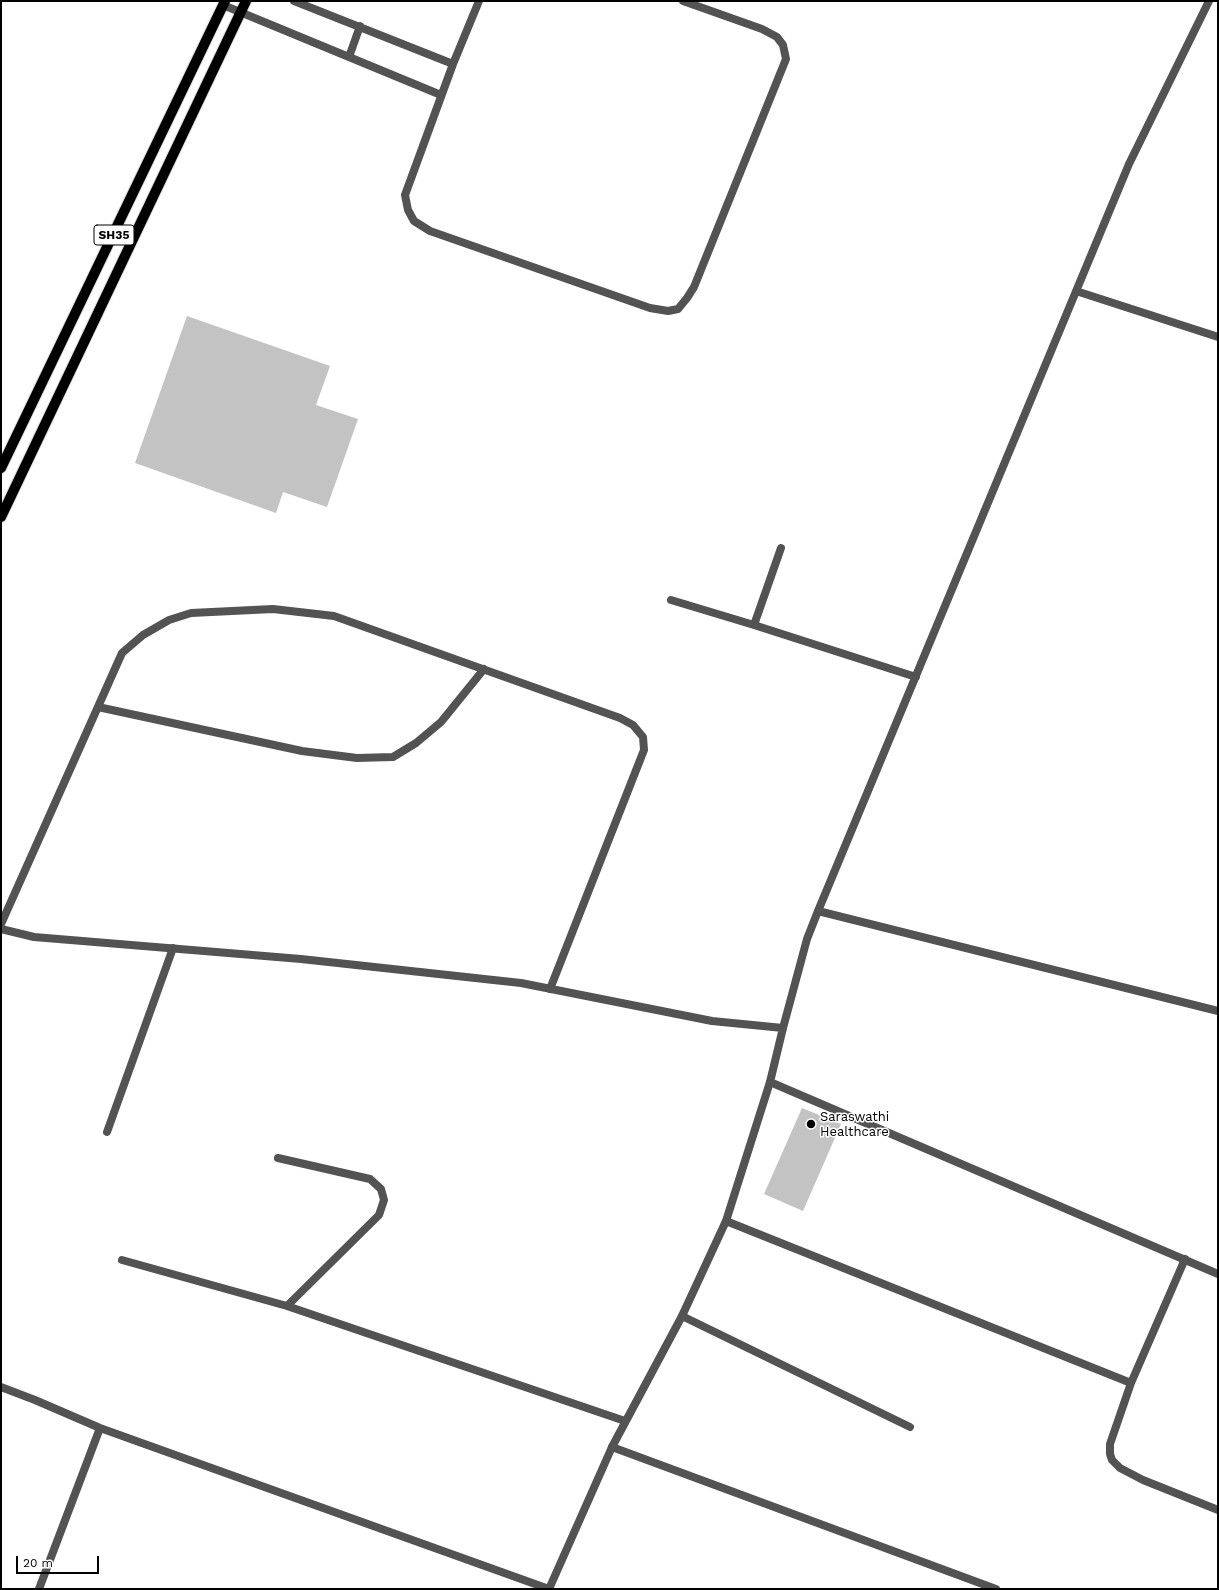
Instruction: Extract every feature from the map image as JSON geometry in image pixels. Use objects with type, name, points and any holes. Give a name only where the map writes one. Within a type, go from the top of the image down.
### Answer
[{"type":"main road","points":[[1,517],[246,1]]},
{"type":"main road","name":"SH35","points":[[1,468],[224,3]]},
{"type":"street","points":[[294,1],[453,64]]},
{"type":"street","points":[[479,1],[453,64],[405,195],[408,210],[414,221],[430,231],[650,308],[668,311],[678,309],[694,287],[786,59],[783,45],[777,38],[762,29],[683,1]]},
{"type":"street","points":[[1,1387],[100,1428],[549,1589],[612,1447],[682,1316],[726,1221],[770,1082],[807,939],[818,911],[1129,164],[1210,1]]},
{"type":"street","points":[[224,3],[240,13],[442,95]]},
{"type":"street","points":[[348,57],[360,26]]},
{"type":"street","points":[[1076,291],[1218,337]]},
{"type":"street","points":[[754,625],[781,548]]},
{"type":"street","points":[[670,600],[754,625],[916,677]]},
{"type":"street","points":[[1,924],[122,653],[143,635],[169,620],[191,613],[273,609],[334,616],[620,718],[633,725],[643,737],[644,750],[550,989]]},
{"type":"street","points":[[98,707],[302,751],[357,758],[392,757],[416,744],[442,722],[484,669]]},
{"type":"street","points":[[818,911],[1218,1011]]},
{"type":"street","points":[[1,929],[34,936],[349,964],[521,983],[712,1021],[783,1028]]},
{"type":"street","points":[[107,1132],[173,948]]},
{"type":"street","points":[[770,1082],[1218,1274]]},
{"type":"street","points":[[278,1158],[370,1179],[381,1189],[384,1200],[379,1215],[288,1306]]},
{"type":"street","points":[[726,1221],[1131,1383]]},
{"type":"street","points":[[1185,1259],[1131,1383],[1110,1444],[1112,1460],[1120,1468],[1143,1480],[1218,1510]]},
{"type":"street","points":[[122,1260],[288,1306],[625,1421]]},
{"type":"street","points":[[682,1316],[910,1428]]},
{"type":"street","points":[[39,1589],[100,1428]]},
{"type":"street","points":[[612,1447],[996,1589]]},
{"type":"building","points":[[187,316],[330,366],[316,405],[358,419],[327,507],[283,492],[276,513],[135,463]]},
{"type":"building","points":[[802,1108],[841,1124],[803,1211],[764,1194]]},
{"type":"place","name":"Saraswathi Healthcare","points":[[811,1124]]}]
